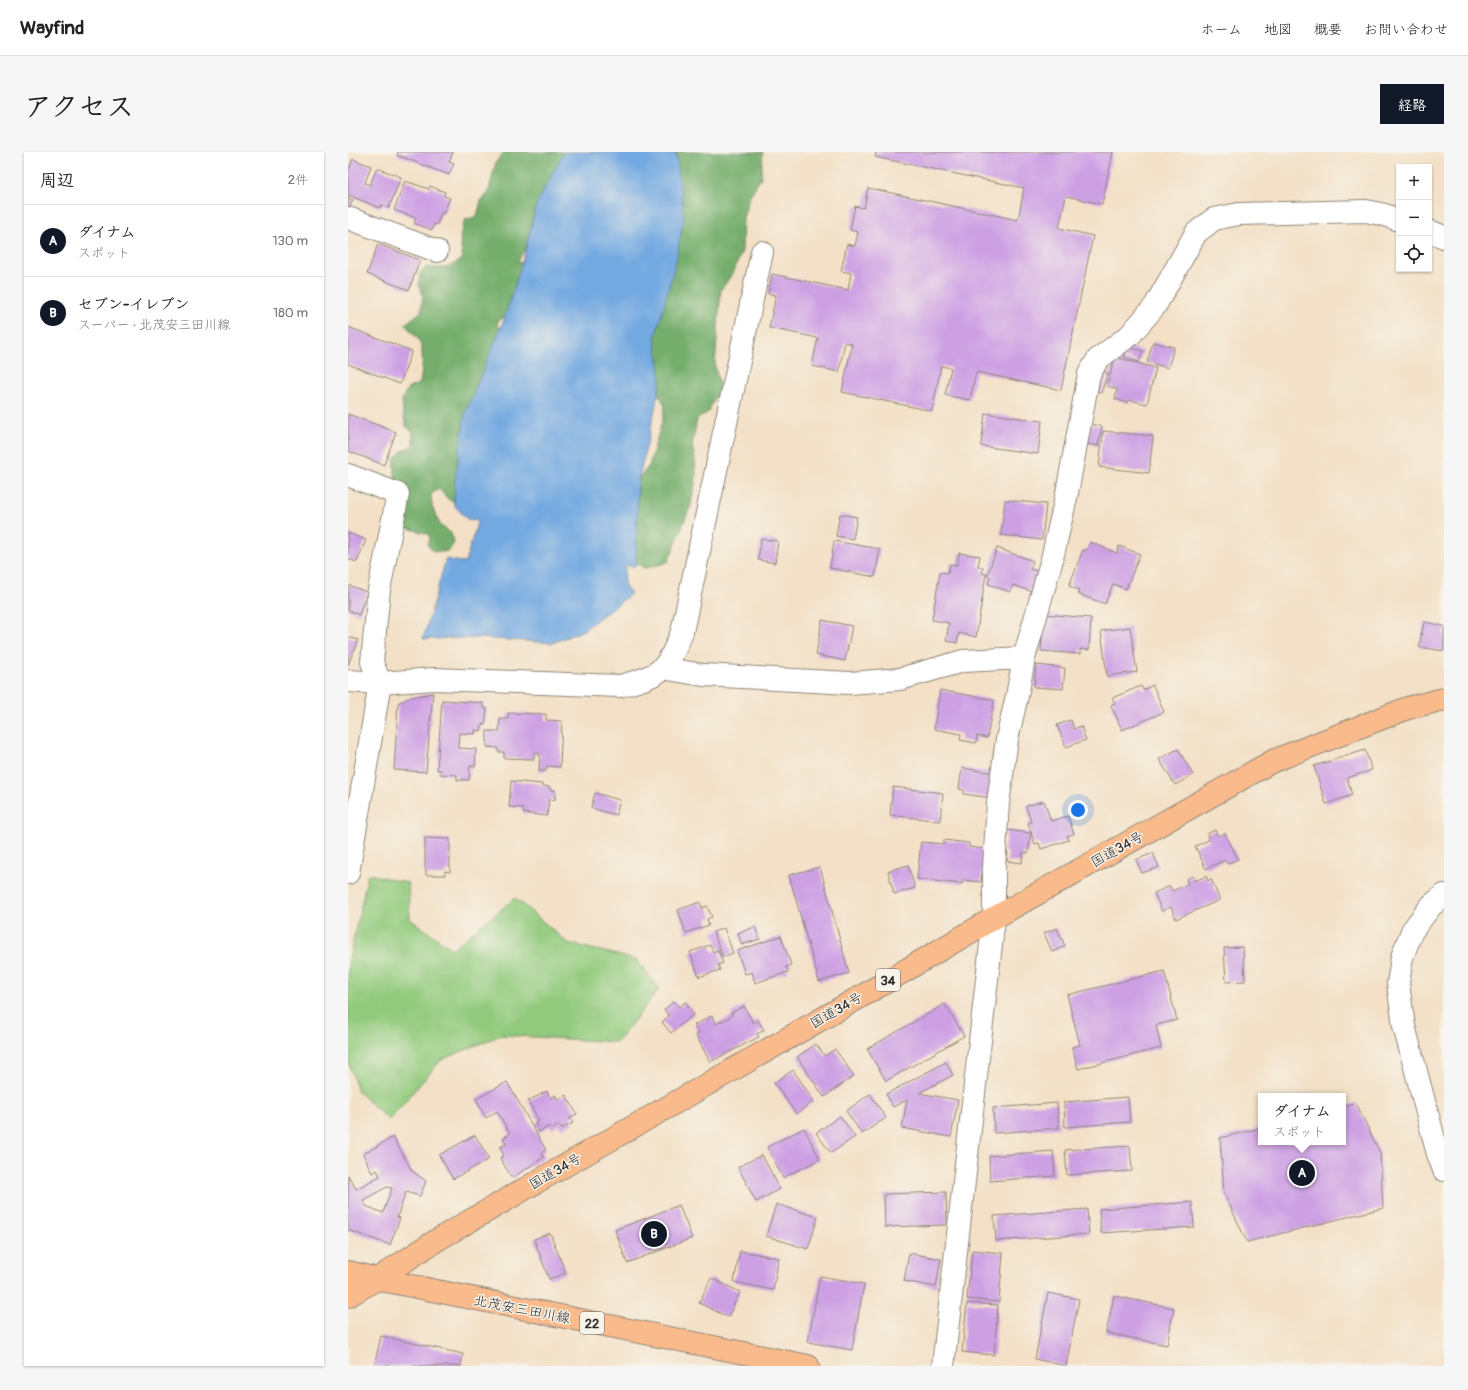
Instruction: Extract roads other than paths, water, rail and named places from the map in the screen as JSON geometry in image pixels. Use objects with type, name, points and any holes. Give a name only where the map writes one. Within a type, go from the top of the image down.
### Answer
[{"type":"main road","name":"国道34号","points":[[348,1296],[377,1280],[444,1236],[994,918],[1273,761],[1408,708],[1444,699]]},
{"type":"main road","name":"北茂安三田川線","points":[[348,1272],[377,1280],[808,1366]]},
{"type":"street","points":[[943,1366],[994,918],[994,867],[998,804],[1007,739],[1024,658],[1054,551],[1067,493],[1088,374],[1098,360],[1130,335],[1155,306],[1196,233],[1214,219],[1239,214],[1366,211],[1396,219]]},
{"type":"street","points":[[348,218],[437,251]]},
{"type":"street","points":[[1432,232],[1444,237]]},
{"type":"street","points":[[348,681],[380,683],[434,679],[620,686],[642,680],[662,668],[673,652],[682,632],[762,252]]},
{"type":"street","points":[[348,475],[398,494],[379,590],[372,662],[380,683],[348,873]]},
{"type":"street","points":[[662,668],[703,675],[850,683],[900,679],[963,661],[1024,658]]},
{"type":"street","points":[[1444,894],[1431,906],[1412,931],[1402,957],[1398,984],[1404,1026],[1438,1154],[1444,1170]]},
{"type":"water","points":[[564,152],[676,152],[684,217],[676,261],[655,338],[661,378],[638,482],[636,566],[625,566],[624,584],[631,594],[582,631],[552,643],[482,638],[423,639],[446,559],[465,563],[478,520],[468,520],[454,505],[455,480],[465,414],[505,317],[524,255],[537,203]]},
{"type":"place","name":"ダイナム","points":[[1302,1173]]},
{"type":"place","name":"セブン-イレブン","points":[[654,1234]]}]
